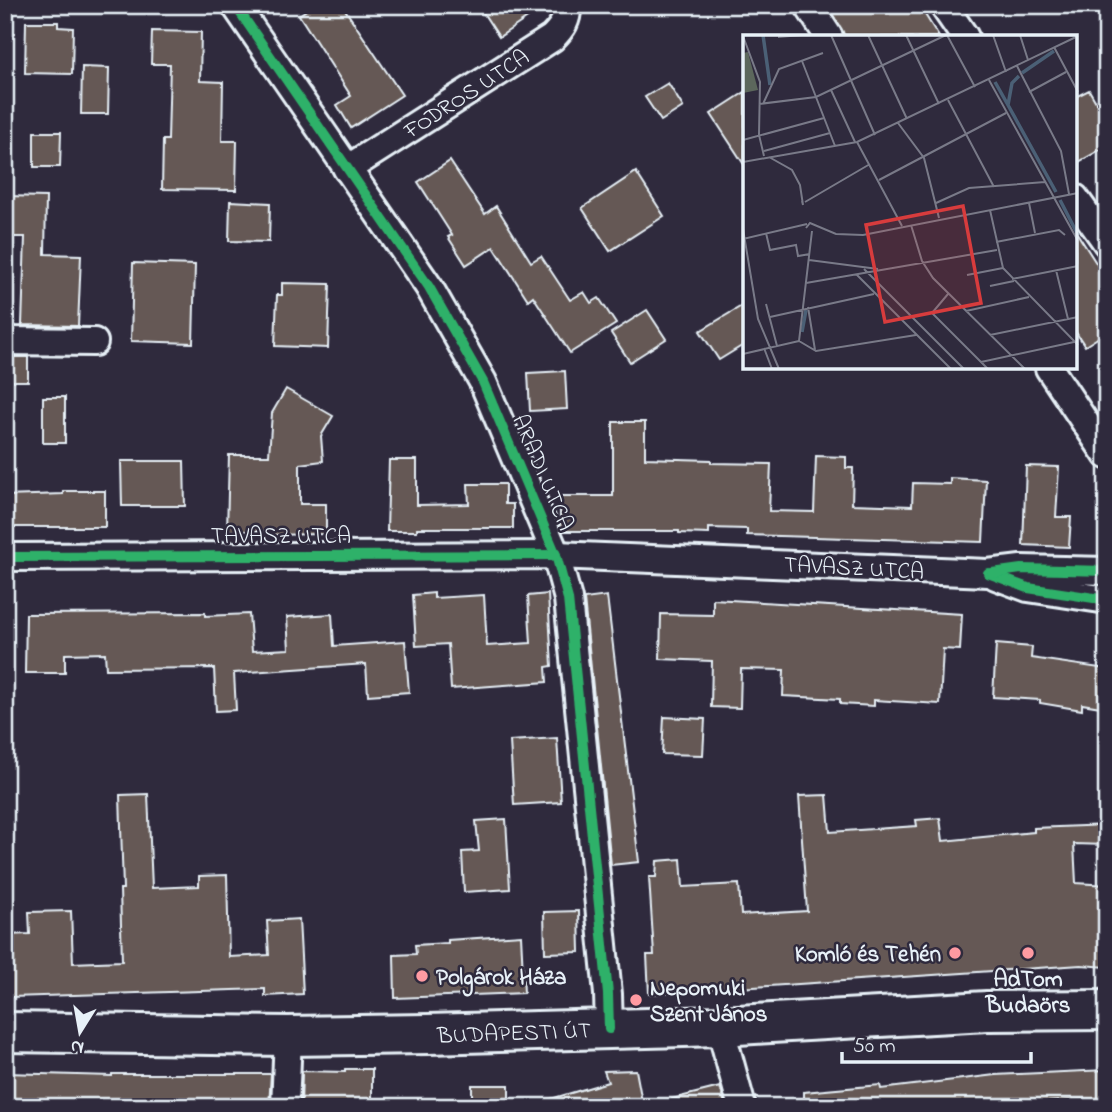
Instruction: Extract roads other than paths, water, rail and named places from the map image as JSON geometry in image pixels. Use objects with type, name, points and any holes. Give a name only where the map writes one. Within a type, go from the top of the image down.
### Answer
[{"type":"main road","name":"BUDAPESTI ÚT","points":[[5,1032],[288,1036],[720,1026],[987,1011],[1107,1010]]},
{"type":"street","name":"ARADI UTCA","points":[[235,5],[429,287],[483,383],[556,555],[568,598],[608,994],[609,1029]]},
{"type":"street","name":"FODROS UTCA","points":[[348,169],[552,38],[568,16],[567,5]]},
{"type":"street","points":[[808,5],[828,35]]},
{"type":"street","points":[[943,5],[964,35]]},
{"type":"street","points":[[1077,201],[1107,243]]},
{"type":"street","points":[[5,341],[94,342]]},
{"type":"street","points":[[1050,369],[1107,455]]},
{"type":"street","name":"TAVASZ UTCA","points":[[5,557],[556,555],[988,573],[1021,569],[1107,571]]},
{"type":"street","name":"TAVASZ UTCA","points":[[988,573],[1028,588],[1107,600]]},
{"type":"street","points":[[720,1026],[742,1107]]},
{"type":"street","points":[[285,1107],[288,1036]]},
{"type":"place","name":"Komló és Tehén","points":[[955,953]]},
{"type":"place","name":"AdTom Budaörs","points":[[1028,953]]},
{"type":"place","name":"Polgárok Háza","points":[[422,976]]},
{"type":"place","name":"Nepomuki Szent János","points":[[636,1000]]}]
